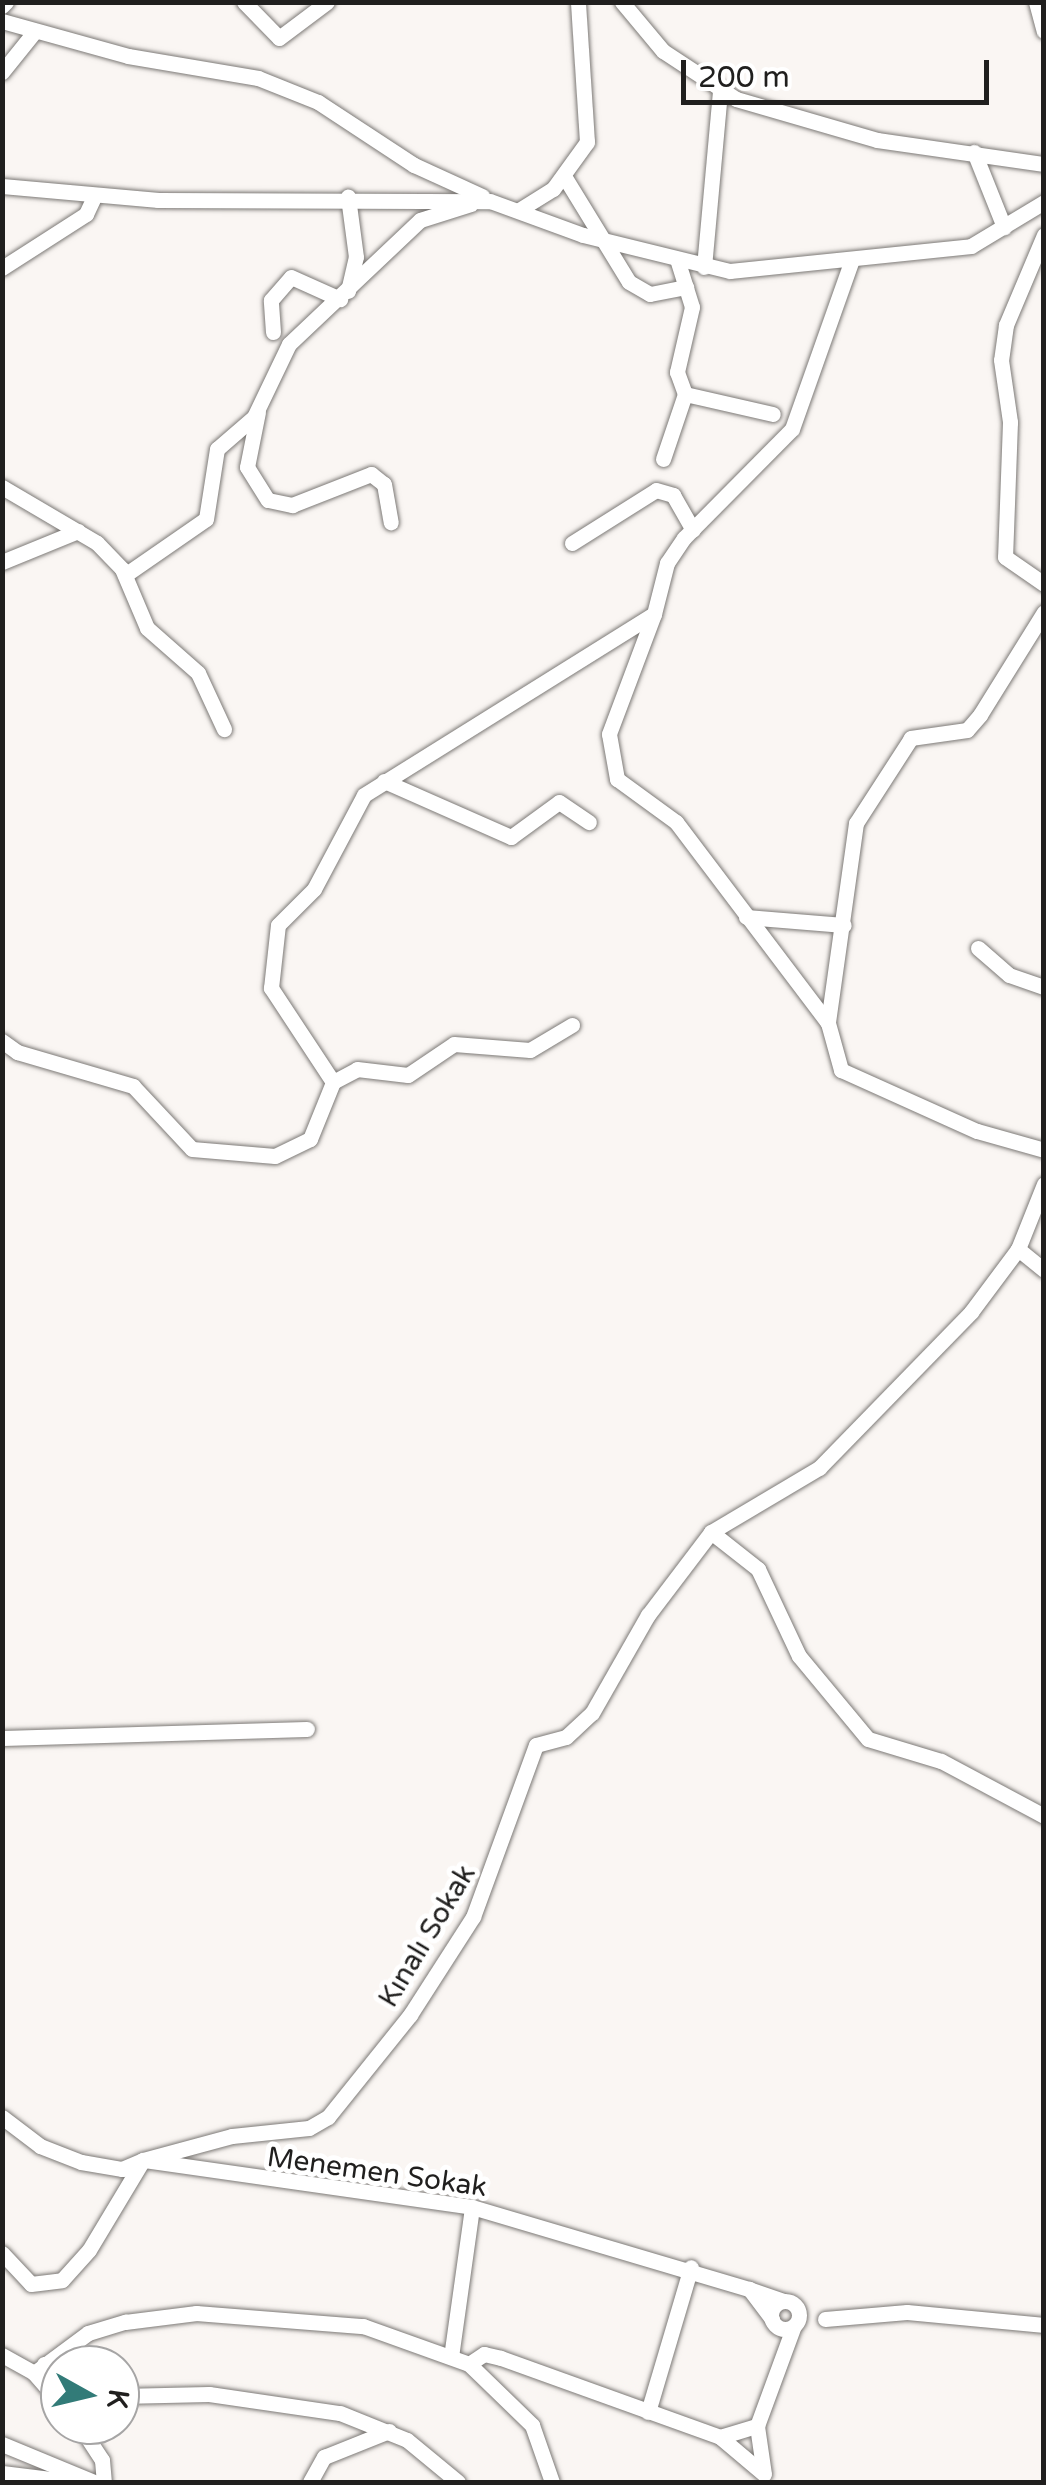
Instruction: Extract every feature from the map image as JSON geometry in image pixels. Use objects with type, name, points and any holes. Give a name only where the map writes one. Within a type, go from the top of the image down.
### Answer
[{"type":"street","points":[[244,2],[264,31],[279,38],[328,2]]},
{"type":"street","points":[[519,210],[564,176],[591,127],[578,2]]},
{"type":"street","points":[[622,2],[664,51],[720,91],[833,130],[1044,164]]},
{"type":"street","points":[[1036,2],[1044,31]]},
{"type":"street","points":[[2,21],[279,86],[490,201],[601,238],[704,266],[851,262],[971,246],[1044,202]]},
{"type":"street","points":[[2,72],[35,31]]},
{"type":"street","points":[[704,266],[720,91]]},
{"type":"street","points":[[974,152],[1004,227]]},
{"type":"street","points":[[564,176],[601,238],[639,290],[686,287]]},
{"type":"street","points":[[2,186],[95,196],[490,201]]},
{"type":"street","points":[[2,268],[86,214],[95,196]]},
{"type":"street","points":[[344,296],[356,257],[348,197]]},
{"type":"street","points":[[391,522],[384,484],[371,474],[292,505],[268,500],[247,467],[258,412],[281,353],[420,220],[490,201]]},
{"type":"street","points":[[1044,236],[1006,325],[1002,360],[1010,422],[1005,557],[1044,584]]},
{"type":"street","points":[[663,460],[684,394],[677,372],[692,315],[677,259]]},
{"type":"street","points":[[851,262],[792,429],[693,530],[667,563],[654,614],[609,734],[611,765],[626,792],[676,822],[828,1023],[841,1070],[978,1131],[1044,1150]]},
{"type":"street","points":[[273,332],[271,300],[291,277],[344,296]]},
{"type":"street","points":[[684,394],[773,414]]},
{"type":"street","points":[[125,575],[201,526],[213,498],[217,449],[258,412]]},
{"type":"street","points":[[2,487],[78,531],[125,575],[147,628],[198,673],[224,729]]},
{"type":"street","points":[[572,543],[656,490],[673,494],[693,530]]},
{"type":"street","points":[[2,562],[78,531]]},
{"type":"street","points":[[828,1023],[844,925],[852,831],[891,768],[920,731],[966,730],[1044,612]]},
{"type":"street","points":[[334,1082],[279,1004],[268,967],[288,908],[314,889],[353,808],[384,781],[654,614]]},
{"type":"street","points":[[384,781],[511,837],[559,802],[589,822]]},
{"type":"street","points":[[746,918],[844,925]]},
{"type":"street","points":[[978,948],[1009,975],[1044,987]]},
{"type":"street","points":[[2,1041],[133,1086],[178,1139],[224,1153],[295,1152],[310,1139],[334,1082],[357,1070],[408,1075],[454,1044],[530,1050],[572,1024]]},
{"type":"street","name":"Kınalı Sokak","points":[[142,2160],[232,2136],[309,2128],[340,2104],[474,1917],[531,1753],[592,1712],[648,1615],[710,1532],[818,1468],[970,1312],[1018,1249],[1044,1184]]},
{"type":"street","points":[[1018,1249],[1044,1270]]},
{"type":"street","points":[[710,1532],[758,1569],[799,1656],[868,1739],[940,1761],[1044,1816]]},
{"type":"street","points":[[2,1738],[307,1730]]},
{"type":"street","name":"Menemen Sokak","points":[[2,2117],[64,2157],[122,2168],[142,2160],[472,2207],[691,2268],[783,2301],[795,2321]]},
{"type":"street","points":[[2,2253],[30,2284],[62,2280],[89,2250],[142,2160]]},
{"type":"street","points":[[451,2357],[472,2207]]},
{"type":"street","points":[[648,2412],[691,2268]]},
{"type":"street","points":[[750,2289],[773,2321],[777,2366]]},
{"type":"street","points":[[773,2321],[783,2301]]},
{"type":"street","points":[[773,2321],[907,2312],[1044,2325]]},
{"type":"street","points":[[2,2355],[39,2368],[88,2333],[196,2313],[364,2326],[469,2364],[532,2425],[552,2482]]},
{"type":"street","points":[[766,2478],[756,2426],[795,2321]]},
{"type":"street","points":[[469,2364],[484,2354],[501,2358],[720,2437],[766,2478]]},
{"type":"street","points":[[140,2396],[243,2398],[340,2413],[389,2430],[431,2454],[458,2482]]},
{"type":"street","points":[[720,2437],[756,2426]]},
{"type":"street","points":[[310,2482],[324,2458],[389,2430]]},
{"type":"street","points":[[2,2444],[94,2482]]},
{"type":"street","points":[[92,2445],[102,2460],[104,2482]]},
{"type":"street","points":[[2,2473],[74,2482]]}]
